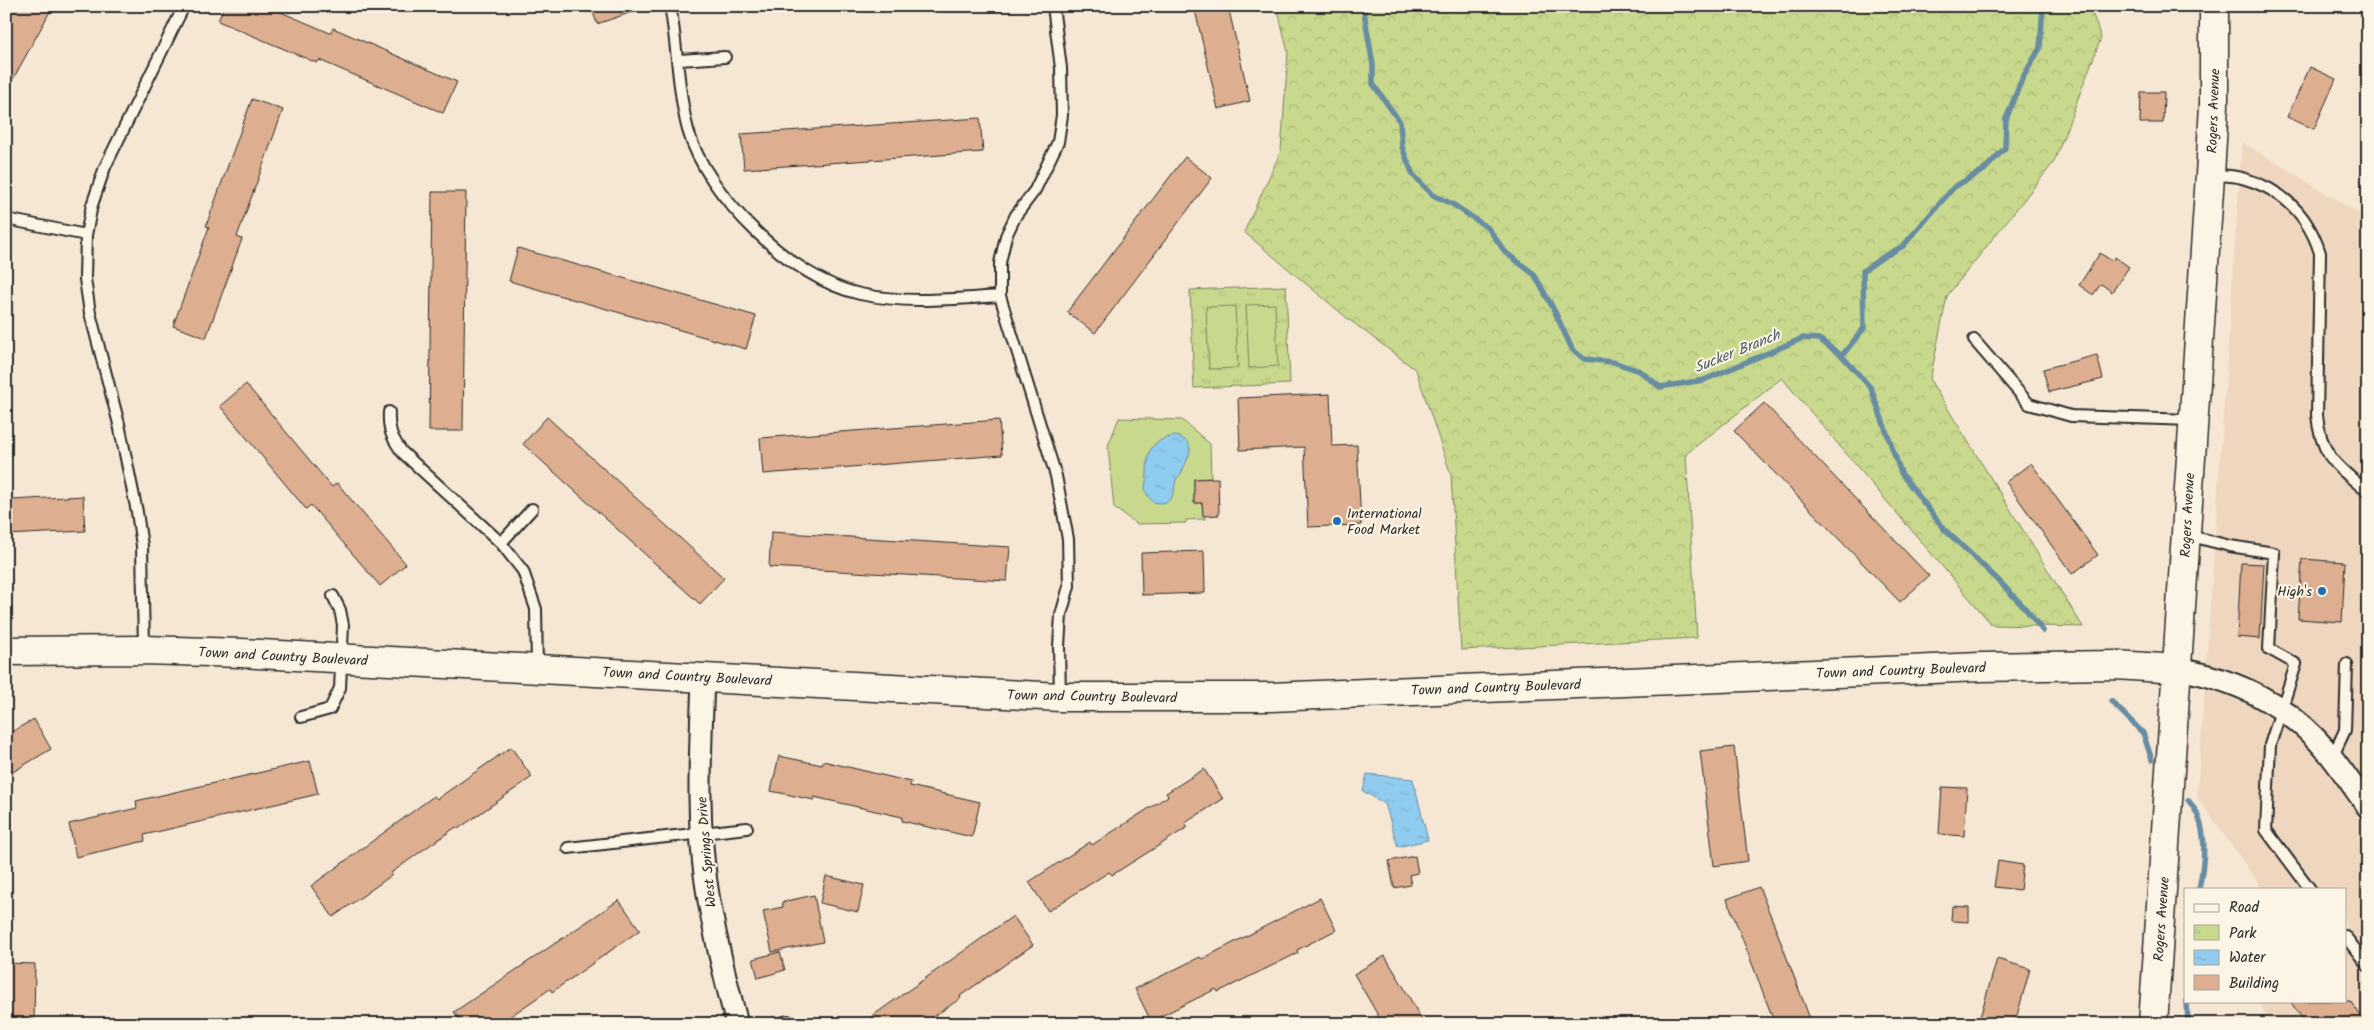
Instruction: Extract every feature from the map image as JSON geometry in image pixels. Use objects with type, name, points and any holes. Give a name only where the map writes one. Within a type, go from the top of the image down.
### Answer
[{"type":"street","name":"Rogers Avenue","points":[[2153,1024],[2210,175],[2214,105],[2214,6]]},
{"type":"street","name":"Town and Country Boulevard","points":[[6,651],[144,650],[242,653],[1060,697],[1271,697],[1980,667],[2116,665],[2178,669]]},
{"type":"street","points":[[2178,669],[2213,676],[2266,699],[2282,710],[2308,731],[2332,758],[2368,807]]},
{"type":"street","name":"West Springs Drive","points":[[702,677],[700,796],[706,881],[719,954],[737,1024]]},
{"type":"lane","points":[[144,650],[142,546],[119,424],[90,313],[85,279],[86,235],[92,205],[105,167],[184,6]]},
{"type":"lane","points":[[670,6],[679,60],[681,98],[688,131],[703,167],[724,199],[758,233],[787,257],[821,279],[858,294],[905,300],[1000,296]]},
{"type":"lane","points":[[1053,6],[1061,68],[1062,115],[1058,142],[1035,190],[1016,216],[1006,236],[1000,263],[1000,296],[1056,476],[1068,539],[1069,586],[1061,615],[1059,646],[1060,697]]},
{"type":"lane","points":[[679,60],[725,57]]},
{"type":"lane","points":[[2210,175],[2242,177],[2268,188],[2287,200],[2304,217],[2314,234],[2320,253],[2317,415],[2319,435],[2325,451],[2338,468],[2368,492]]},
{"type":"lane","points":[[6,219],[86,235]]},
{"type":"lane","points":[[1974,340],[2029,404],[2072,416],[2193,420]]},
{"type":"lane","points":[[389,412],[388,426],[392,438],[402,452],[501,543],[523,571],[531,589],[536,609],[537,668]]},
{"type":"lane","points":[[501,543],[532,509]]},
{"type":"lane","points":[[2186,535],[2230,546],[2274,553],[2269,649],[2296,664],[2270,745],[2266,830],[2309,888]]},
{"type":"lane","points":[[301,717],[330,709],[340,688],[343,625],[340,610],[333,596]]},
{"type":"lane","points":[[2332,758],[2344,730],[2347,664]]},
{"type":"lane","points":[[568,848],[747,828]]},
{"type":"lane","points":[[2346,937],[2368,966]]},
{"type":"shaded area","points":[[2242,142],[2368,219],[2368,1024],[2273,1024],[2258,1002],[2346,1002],[2346,888],[2262,888],[2197,797]]},
{"type":"green space","points":[[1277,6],[2090,6],[2101,38],[2054,162],[1947,296],[1930,380],[2083,627],[1992,625],[1782,378],[1686,454],[1697,638],[1461,650],[1451,475],[1416,370],[1347,318],[1244,232],[1281,151],[1288,53]]},
{"type":"green space","points":[[1286,286],[1290,384],[1194,388],[1190,290]]},
{"type":"green space","points":[[1275,304],[1278,366],[1249,368],[1246,305]]},
{"type":"green space","points":[[1235,306],[1238,368],[1209,369],[1206,307]]},
{"type":"green space","points":[[1119,418],[1182,420],[1210,444],[1211,478],[1194,479],[1194,503],[1202,503],[1205,519],[1186,520],[1186,523],[1137,524],[1114,508],[1108,446]]},
{"type":"water","points":[[1176,436],[1189,444],[1189,455],[1181,473],[1176,479],[1171,498],[1165,502],[1153,502],[1145,488],[1150,452],[1156,443]]},
{"type":"water","points":[[1367,774],[1413,779],[1428,840],[1398,847],[1385,804],[1363,791]]},
{"type":"building","points":[[12,6],[53,6],[6,92],[6,17]]},
{"type":"building","points":[[224,6],[267,6],[330,33],[333,28],[457,82],[443,113],[319,60],[317,63],[218,21]]},
{"type":"building","points":[[591,6],[641,6],[641,9],[597,24]]},
{"type":"building","points":[[1194,6],[1228,6],[1250,101],[1218,109]]},
{"type":"building","points":[[2310,67],[2336,79],[2314,129],[2287,117]]},
{"type":"building","points":[[2141,92],[2164,92],[2163,123],[2140,123]]},
{"type":"building","points":[[252,99],[283,110],[237,237],[242,239],[206,338],[173,326],[209,227],[206,226]]},
{"type":"building","points":[[980,118],[983,152],[744,169],[741,134]]},
{"type":"building","points":[[1185,157],[1212,178],[1095,333],[1067,312]]},
{"type":"building","points":[[432,192],[466,192],[463,431],[429,431]]},
{"type":"building","points":[[518,248],[756,316],[746,349],[509,281]]},
{"type":"building","points":[[2100,253],[2112,261],[2115,257],[2129,267],[2112,292],[2101,284],[2093,295],[2079,285]]},
{"type":"building","points":[[2097,355],[2103,379],[2049,392],[2043,369]]},
{"type":"building","points":[[246,384],[332,487],[337,483],[406,564],[380,586],[311,505],[306,509],[220,406]]},
{"type":"building","points":[[1330,394],[1332,446],[1357,445],[1361,525],[1308,527],[1304,447],[1240,450],[1238,398]]},
{"type":"building","points":[[1764,403],[1929,576],[1900,602],[1734,431]]},
{"type":"building","points":[[547,417],[724,578],[700,604],[523,444]]},
{"type":"building","points":[[999,420],[1002,455],[763,474],[760,438]]},
{"type":"building","points":[[2031,463],[2098,555],[2072,574],[2006,482]]},
{"type":"building","points":[[1218,478],[1219,515],[1203,516],[1202,503],[1194,503],[1194,479]]},
{"type":"building","points":[[83,496],[85,531],[6,535],[6,507],[12,507],[12,500]]},
{"type":"building","points":[[771,532],[1010,547],[1007,581],[769,567]]},
{"type":"building","points":[[1204,551],[1205,593],[1142,595],[1141,553]]},
{"type":"building","name":"High's","points":[[2302,559],[2345,562],[2342,622],[2298,619]]},
{"type":"building","name":"High's","points":[[2241,563],[2264,564],[2260,639],[2237,637]]},
{"type":"building","points":[[34,719],[51,749],[6,776],[6,735]]},
{"type":"building","points":[[511,747],[532,777],[458,829],[456,827],[423,850],[391,873],[392,875],[333,917],[311,886],[434,796],[437,799]]},
{"type":"building","points":[[1734,747],[1748,861],[1714,866],[1700,751]]},
{"type":"building","points":[[779,756],[822,765],[823,761],[911,782],[910,786],[980,802],[972,837],[902,821],[902,817],[814,797],[814,800],[771,791]]},
{"type":"building","points":[[310,761],[318,794],[144,835],[145,841],[76,857],[69,824],[137,808],[136,801]]},
{"type":"building","points":[[1204,769],[1223,799],[1185,823],[1188,827],[1112,875],[1109,872],[1048,911],[1029,882],[1090,842],[1092,845],[1168,796],[1166,793]]},
{"type":"building","points":[[1942,787],[1967,788],[1964,836],[1939,834]]},
{"type":"building","points":[[1415,856],[1418,873],[1409,875],[1411,885],[1394,888],[1389,861]]},
{"type":"building","points":[[1998,861],[2023,865],[2020,890],[1994,887]]},
{"type":"building","points":[[826,876],[864,885],[858,912],[820,903]]},
{"type":"building","points":[[1759,887],[1812,1024],[1775,1024],[1727,899]]},
{"type":"building","points":[[814,895],[823,942],[772,952],[763,911],[783,907],[782,902]]},
{"type":"building","points":[[1320,898],[1336,930],[1297,950],[1298,953],[1218,992],[1216,989],[1151,1021],[1135,989],[1200,957],[1202,959]]},
{"type":"building","points":[[619,900],[640,930],[552,992],[550,989],[499,1024],[463,1024],[454,1012]]},
{"type":"building","points":[[1952,906],[1969,907],[1969,922],[1951,921]]},
{"type":"building","points":[[1013,916],[1033,945],[960,996],[961,998],[923,1024],[861,1024]]},
{"type":"building","points":[[780,952],[785,970],[758,978],[753,959]]},
{"type":"building","points":[[1385,956],[1424,1024],[1383,1024],[1354,974]]},
{"type":"building","points":[[1997,959],[2030,969],[2018,1012],[2014,1024],[1978,1024]]},
{"type":"building","points":[[6,963],[35,964],[34,1024],[6,1024]]},
{"type":"building","points":[[2350,1001],[2367,1024],[2306,1024],[2291,1002]]},
{"type":"waterway","name":"Sucker Branch","points":[[1363,6],[1373,65],[1373,84],[1400,122],[1402,147],[1413,175],[1433,195],[1454,205],[1488,228],[1506,253],[1534,274],[1554,310],[1572,349],[1584,359],[1613,362],[1640,371],[1660,387],[1704,380],[1803,338],[1819,339],[1842,356],[1871,388],[1901,473],[1944,529],[1996,578],[2025,608],[2043,631]]},
{"type":"waterway","points":[[1844,353],[1864,328],[1863,271],[1903,246],[1954,187],[1984,170],[2005,148],[2006,119],[2022,79],[2040,48],[2043,6]]},
{"type":"waterway","name":"Sucker Branch","points":[[2111,701],[2143,733],[2152,760]]},
{"type":"waterway","name":"Sucker Branch","points":[[2188,800],[2195,809],[2204,842],[2203,866],[2199,888]]},
{"type":"waterway","name":"Sucker Branch","points":[[2187,1002],[2188,1024]]},
{"type":"place","name":"International Food Market","points":[[1337,521]]},
{"type":"place","name":"High's","points":[[2322,591]]}]
